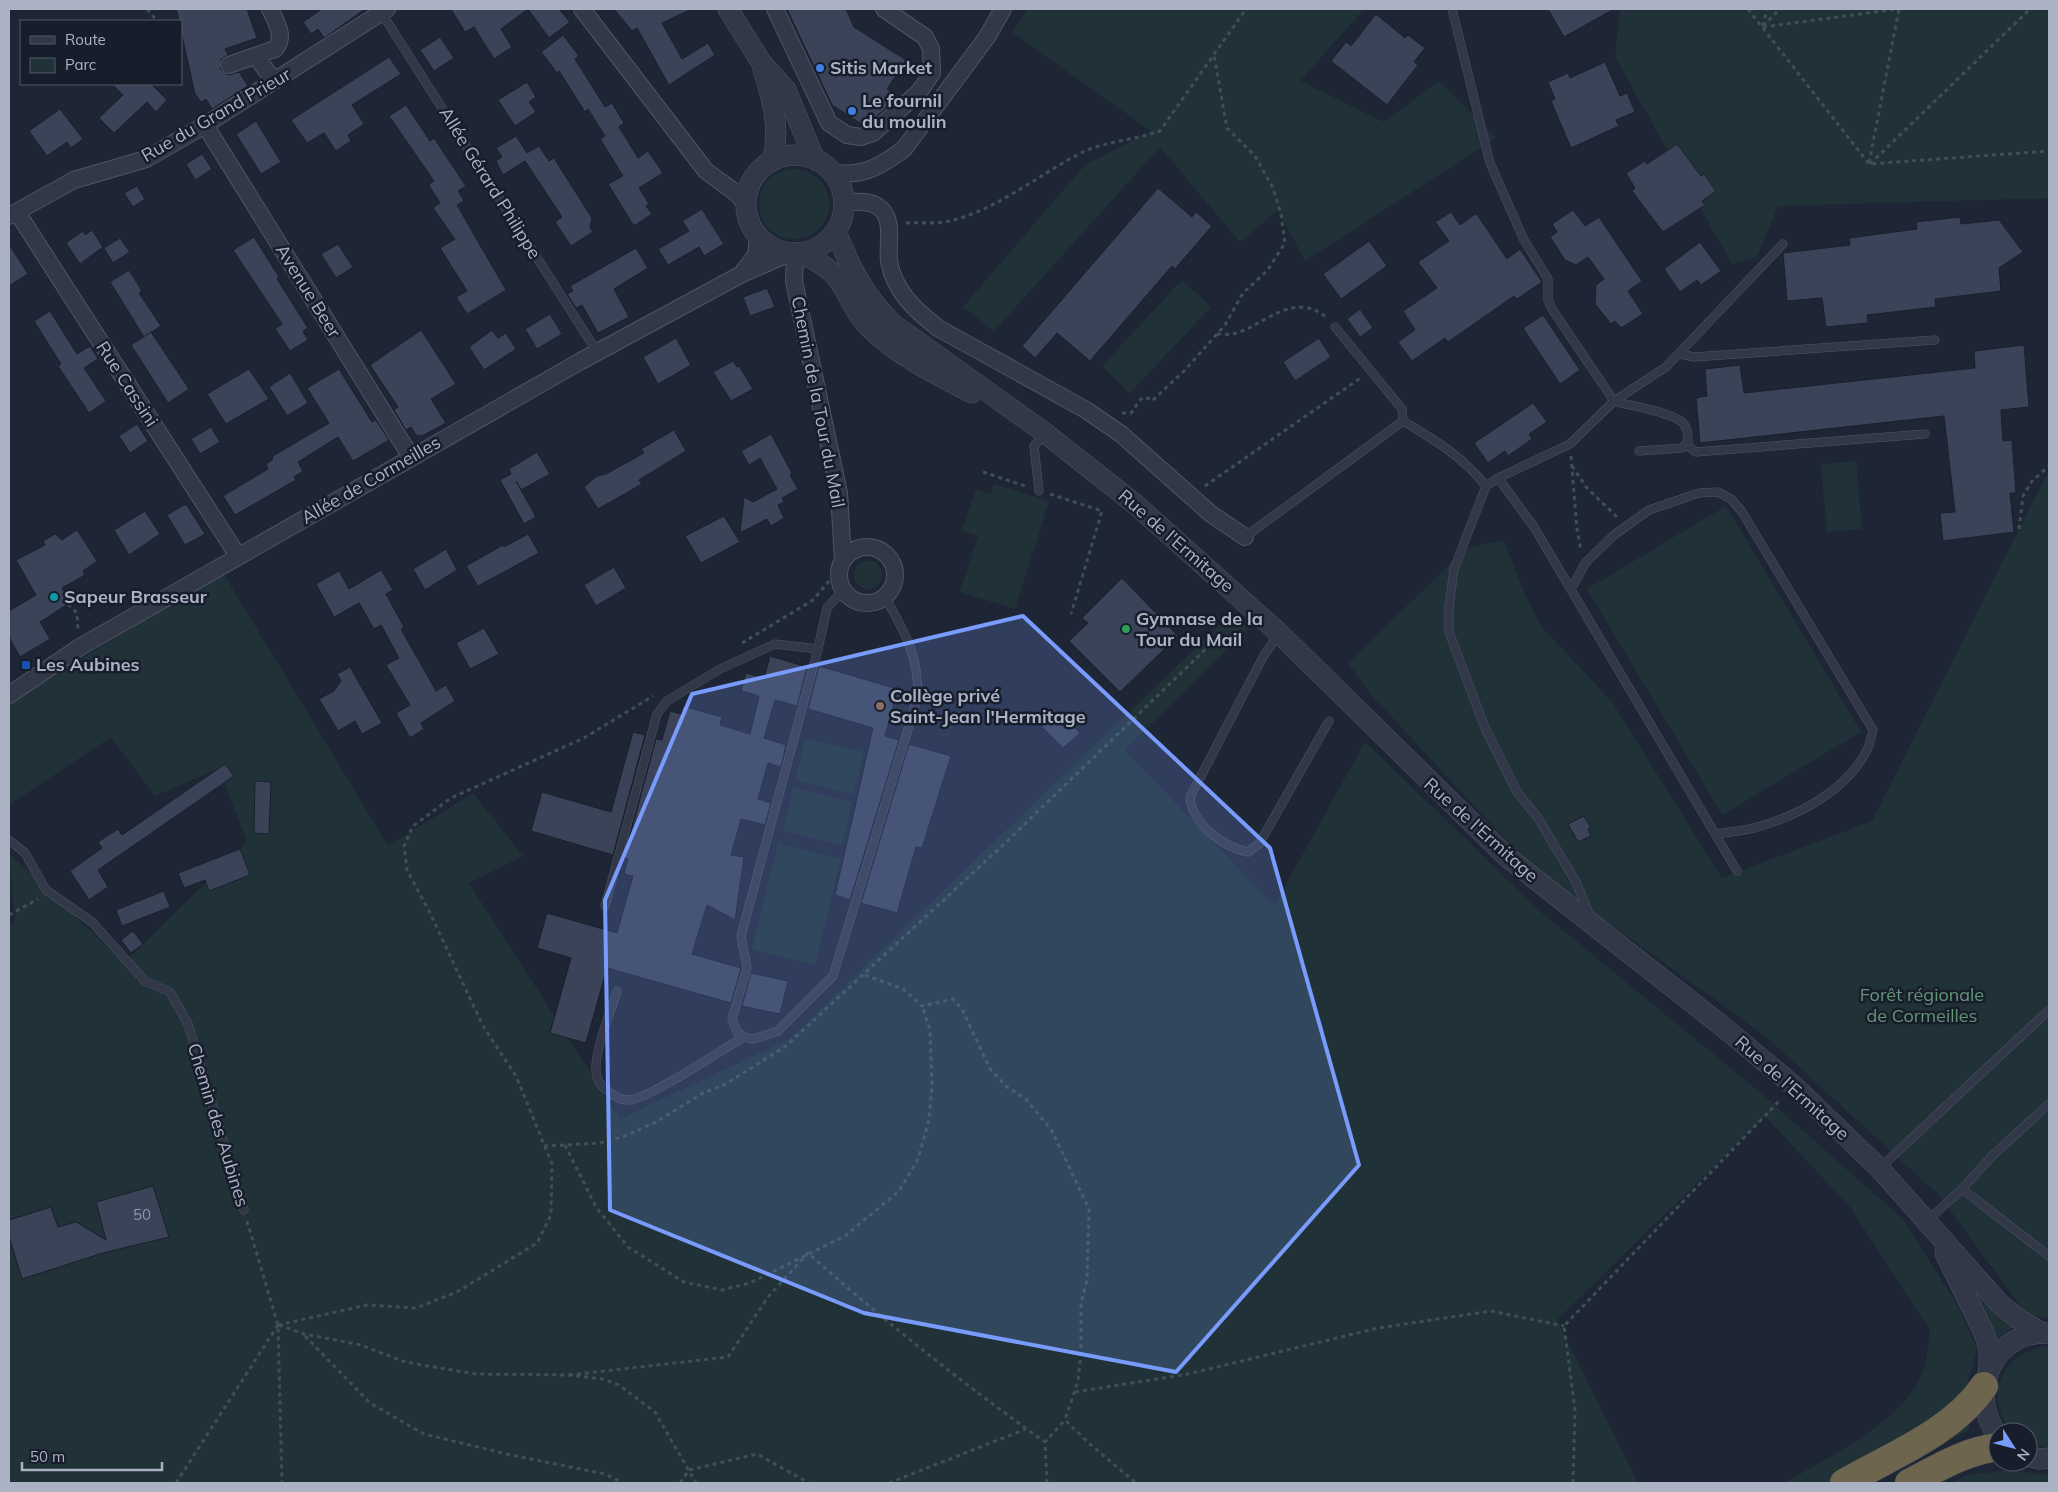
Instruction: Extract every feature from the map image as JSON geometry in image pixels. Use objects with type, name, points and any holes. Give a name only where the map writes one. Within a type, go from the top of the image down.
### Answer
[{"type":"highway","points":[[1844,1483],[1950,1423],[1974,1402],[1986,1378]]},
{"type":"highway","points":[[1909,1483],[1960,1456],[1976,1450],[1988,1448]]},
{"type":"street","points":[[230,65],[276,49],[280,44],[281,36],[270,9]]},
{"type":"street","points":[[582,9],[706,172],[736,193],[746,204]]},
{"type":"street","points":[[728,9],[761,62],[786,90],[814,158]]},
{"type":"street","points":[[776,9],[829,123],[847,135],[861,138],[873,133],[919,92],[932,73],[931,49],[925,37],[884,9]]},
{"type":"street","points":[[834,174],[864,174],[904,149],[987,37],[1003,9]]},
{"type":"street","name":"Rue du Grand Prieur","points":[[13,214],[74,180],[146,158],[274,81],[382,10]]},
{"type":"street","points":[[256,56],[274,81]]},
{"type":"street","points":[[761,62],[775,111],[777,131],[773,160]]},
{"type":"street","name":"Avenue Beer","points":[[205,124],[411,457]]},
{"type":"street","points":[[798,154],[814,158],[834,174],[841,187],[844,202],[841,222],[836,231],[821,246],[795,253],[773,247],[758,236],[751,226],[746,204],[747,193],[753,178],[764,166],[773,160],[798,154]]},
{"type":"street","points":[[844,202],[870,202],[882,209],[888,222],[889,262],[904,299],[919,314],[938,328],[1086,410],[1121,434],[1211,514],[1245,537]]},
{"type":"street","name":"Rue Cassini","points":[[13,214],[238,556]]},
{"type":"street","name":"Rue de l'Ermitage","points":[[836,231],[847,258],[860,281],[887,318],[913,339],[1044,432],[1136,504],[1279,633],[1492,844],[1595,928],[1722,1026],[1794,1086],[1880,1169],[1999,1303],[2017,1318],[2046,1333]]},
{"type":"street","name":"Allée de Cormeilles","points":[[740,275],[748,268],[756,255],[758,236]]},
{"type":"street","name":"Allée de Cormeilles","points":[[9,695],[46,671],[54,662],[597,352],[740,275],[795,253]]},
{"type":"street","name":"Rue de l'Ermitage","points":[[795,253],[814,260],[836,276],[863,322],[899,352],[1044,432]]},
{"type":"street","name":"Chemin de la Tour du Mail","points":[[795,253],[794,281],[839,493],[842,524],[841,564]]},
{"type":"street","name":"Chemin de la Tour du Mail","points":[[842,524],[859,542],[868,547]]},
{"type":"street","points":[[868,547],[884,553],[894,566],[894,583],[884,597],[869,603],[852,600],[843,590],[839,580],[841,564],[854,550],[868,547]]},
{"type":"street","name":"Rue de l'Ermitage","points":[[1927,1221],[1954,1269],[1984,1333],[1989,1349],[1984,1407],[1989,1422]]},
{"type":"street","points":[[1986,1378],[1999,1354],[2012,1342],[2029,1335],[2046,1333]]},
{"type":"lane","points":[[1452,9],[1490,163],[1524,240],[1548,279],[1548,300],[1614,402],[1673,417],[1682,422],[1688,431],[1686,446]]},
{"type":"lane","name":"Allée Gérard Philippe","points":[[382,10],[597,352]]},
{"type":"lane","points":[[1595,928],[1576,882],[1538,818],[1517,792],[1489,736],[1449,632],[1449,607],[1454,570],[1486,486],[1498,478],[1570,444],[1614,402],[1666,367],[1783,244]]},
{"type":"lane","points":[[1335,327],[1402,409],[1403,421]]},
{"type":"lane","points":[[1680,354],[1694,356],[1934,340]]},
{"type":"lane","points":[[1403,421],[1455,453],[1471,467],[1486,486]]},
{"type":"lane","points":[[1245,537],[1403,421]]},
{"type":"lane","points":[[1039,490],[1034,446],[1044,432]]},
{"type":"lane","points":[[1686,446],[1696,452],[1925,434]]},
{"type":"lane","points":[[1639,451],[1682,448],[1686,446]]},
{"type":"lane","points":[[1498,478],[1534,527],[1737,871]]},
{"type":"lane","points":[[1571,589],[1586,562],[1627,526],[1649,510],[1699,494],[1718,492],[1731,499],[1742,512],[1873,730],[1866,752],[1847,777],[1820,800],[1795,814],[1759,827],[1715,834]]},
{"type":"lane","points":[[843,590],[827,608],[818,649],[741,936],[747,968],[732,1020],[737,1032],[744,1037],[754,1039],[778,1031],[833,976],[918,696],[918,677],[914,655],[884,597]]},
{"type":"lane","points":[[1279,633],[1264,657],[1190,797],[1191,807],[1198,818],[1217,838],[1236,849],[1248,852],[1259,844],[1329,721]]},
{"type":"lane","points":[[605,906],[656,714],[667,701],[720,669],[775,644],[818,649]]},
{"type":"lane","name":"Chemin des Aubines","points":[[9,840],[26,853],[49,892],[92,922],[145,981],[170,992],[188,1024],[244,1210]]},
{"type":"lane","points":[[617,992],[598,1051],[597,1077],[607,1090],[618,1097],[629,1100],[651,1092],[744,1037]]},
{"type":"lane","points":[[1880,1169],[2049,1010]]},
{"type":"lane","points":[[1927,1221],[1962,1189],[1992,1156],[2049,1104]]},
{"type":"lane","points":[[1962,1189],[2049,1256]]},
{"type":"path","points":[[147,9],[156,20]]},
{"type":"path","points":[[888,222],[899,224],[944,222],[970,214],[1084,152],[1114,142],[1140,138],[1160,131],[1246,9]]},
{"type":"path","points":[[1748,9],[1869,164]]},
{"type":"path","points":[[1763,26],[1767,9]]},
{"type":"path","points":[[1763,26],[1780,9]]},
{"type":"path","points":[[1763,26],[1898,9],[1869,164]]},
{"type":"path","points":[[1869,164],[2030,9]]},
{"type":"path","points":[[1086,410],[1131,413],[1141,399],[1146,397],[1152,402],[1184,371],[1225,325],[1243,293],[1267,271],[1285,243],[1281,214],[1273,188],[1256,156],[1227,128],[1214,55]]},
{"type":"path","points":[[1869,164],[2049,151]]},
{"type":"path","points":[[1217,334],[1234,334],[1274,313],[1291,308],[1313,310],[1326,316],[1335,327]]},
{"type":"path","points":[[1190,496],[1371,371]]},
{"type":"path","points":[[1570,444],[1577,529],[1586,562]]},
{"type":"path","points":[[1571,464],[1597,499],[1627,526]]},
{"type":"path","points":[[2019,529],[2023,496],[2032,481],[2049,466]]},
{"type":"path","points":[[983,472],[1102,511],[1072,614]]},
{"type":"path","points":[[736,646],[812,600],[841,564]]},
{"type":"path","points":[[68,604],[77,613],[77,636],[82,646]]},
{"type":"path","points":[[544,1146],[600,1143],[626,1136],[656,1122],[703,1093],[724,1085],[786,1046],[865,975],[1212,644]]},
{"type":"path","points":[[176,1483],[278,1325],[367,1304],[416,1308],[457,1292],[537,1243],[551,1215],[552,1164],[516,1076],[483,1026],[430,913],[407,870],[404,846],[413,826],[451,798],[584,738],[660,692]]},
{"type":"path","points":[[9,915],[49,892]]},
{"type":"path","points":[[565,1144],[596,1208],[628,1246],[684,1282],[722,1290],[750,1282],[845,1236],[899,1191],[918,1159],[930,1120],[932,1086],[930,1030],[922,1006],[903,989],[865,975]]},
{"type":"path","points":[[922,1006],[953,999],[962,1009],[990,1069],[1006,1087],[1025,1098],[1052,1131],[1088,1209],[1087,1280],[1083,1293],[1081,1312],[1083,1337],[1075,1392],[1065,1420],[1045,1442],[1047,1483]]},
{"type":"path","points":[[1564,1326],[1794,1086]]},
{"type":"path","name":"Chemin des Aubines","points":[[244,1210],[278,1325],[282,1483]]},
{"type":"path","points":[[278,1325],[304,1334],[361,1345],[402,1361],[476,1374],[569,1375],[728,1358],[768,1297],[808,1254]]},
{"type":"path","points":[[808,1254],[874,1313],[960,1381],[1045,1442]]},
{"type":"path","points":[[1075,1392],[1188,1374],[1378,1328],[1491,1311],[1564,1326]]},
{"type":"path","points":[[1564,1326],[1575,1410],[1573,1483]]},
{"type":"path","points":[[304,1334],[370,1403],[424,1434],[511,1456],[605,1474],[624,1483]]},
{"type":"path","points":[[569,1375],[619,1384],[655,1412],[696,1483]]},
{"type":"path","points":[[1065,1420],[1136,1483]]},
{"type":"path","points":[[889,1483],[1026,1429]]},
{"type":"path","points":[[680,1483],[689,1470],[757,1454],[809,1483]]},
{"type":"highlighted area","points":[[1023,616],[1270,848],[1359,1165],[1176,1372],[864,1313],[610,1210],[605,900],[692,694]]},
{"type":"green space","points":[[1028,9],[1364,9],[1300,81],[1384,122],[1439,81],[1496,138],[1305,261],[1278,210],[1240,242],[1160,147],[994,331],[963,307],[1085,165],[1151,131],[1012,32]]},
{"type":"green space","points":[[1620,9],[2049,9],[2049,198],[1778,206],[1757,257],[1732,264],[1615,57]]},
{"type":"green space","points":[[794,169],[807,172],[819,179],[826,191],[829,204],[826,217],[819,229],[807,236],[794,239],[781,236],[769,229],[762,217],[759,204],[762,191],[769,179],[781,172]]},
{"type":"green space","points":[[1182,280],[1211,307],[1130,393],[1102,366]]},
{"type":"green space","points":[[1856,461],[1862,529],[1827,532],[1821,464]]},
{"type":"green space","name":"Forêt régionale de Cormeilles","points":[[2049,470],[2049,1319],[2026,1314],[1940,1196],[1764,1035],[1531,867],[1375,699],[1348,663],[1467,548],[1504,540],[1522,588],[1541,626],[1613,703],[1722,878],[1872,821]]},
{"type":"green space","points":[[994,484],[1049,501],[1015,609],[960,592],[978,536],[962,531],[976,489],[991,494]]},
{"type":"green space","points":[[1726,506],[1861,732],[1722,815],[1587,589]]},
{"type":"green space","points":[[868,561],[878,565],[882,575],[878,585],[868,589],[858,585],[854,575],[858,565]]},
{"type":"green space","points":[[223,573],[388,846],[473,793],[523,856],[469,883],[620,1119],[789,1039],[1232,613],[1248,629],[1125,750],[1274,906],[1365,742],[1542,913],[1757,1090],[1904,1220],[1959,1308],[1977,1349],[1968,1380],[1969,1430],[1872,1483],[1785,1483],[1863,1436],[1883,1422],[1900,1406],[1914,1390],[1923,1372],[1930,1330],[1850,1207],[1765,1116],[1557,1320],[1638,1483],[9,1483],[9,924],[15,924],[9,853],[124,963],[247,842],[219,768],[155,796],[111,737],[9,805],[9,702]]},
{"type":"green space","points":[[805,738],[864,752],[854,794],[795,780]]},
{"type":"green space","points":[[793,788],[852,802],[842,845],[783,831]]},
{"type":"green space","points":[[778,843],[841,859],[815,965],[752,950]]},
{"type":"green space","points":[[1971,1283],[2014,1326],[1994,1341]]},
{"type":"green space","points":[[2040,1347],[2049,1347],[2049,1447],[2038,1445],[2038,1422],[2005,1422],[1999,1406],[1998,1393],[2000,1381],[2014,1361]]},
{"type":"green space","points":[[1994,1472],[2024,1472],[2049,1476],[2049,1483],[1953,1483],[1967,1475]]},
{"type":"building","points":[[176,9],[247,9],[257,38],[225,49],[228,55],[221,59],[220,69],[228,75],[239,72],[248,86],[212,109],[206,99],[201,102],[195,94],[182,36],[182,20],[179,20]]},
{"type":"building","points":[[322,9],[365,9],[324,38],[318,29],[311,34],[303,22]]},
{"type":"building","points":[[451,9],[528,9],[501,29],[512,47],[494,59],[474,27],[465,32]]},
{"type":"building","points":[[528,9],[559,9],[570,22],[549,38]]},
{"type":"building","points":[[614,9],[692,9],[662,23],[682,59],[708,43],[715,55],[669,85],[637,28],[632,31]]},
{"type":"building","points":[[787,9],[846,9],[854,27],[906,60],[887,89],[899,97],[876,117],[863,125],[832,105]]},
{"type":"building","points":[[1548,9],[1614,9],[1564,37]]},
{"type":"building","points":[[1376,14],[1405,38],[1408,35],[1425,48],[1414,62],[1418,65],[1387,105],[1331,61],[1346,42],[1351,46]]},
{"type":"building","points":[[563,35],[579,56],[575,59],[605,107],[612,103],[624,123],[619,127],[638,158],[648,151],[663,173],[639,188],[649,204],[646,206],[652,214],[634,226],[608,184],[623,176],[600,139],[605,136],[588,109],[585,112],[559,71],[557,73],[541,52]]},
{"type":"building","points":[[440,37],[454,58],[434,71],[420,50]]},
{"type":"building","points":[[389,57],[401,74],[352,105],[364,124],[348,135],[351,141],[336,151],[324,133],[307,143],[291,120]]},
{"type":"building","points":[[1605,62],[1620,96],[1627,93],[1635,112],[1616,120],[1619,126],[1571,148],[1551,101],[1555,99],[1548,82],[1568,73],[1570,78]]},
{"type":"building","points":[[527,82],[536,97],[529,102],[536,112],[515,126],[498,100]]},
{"type":"building","points":[[113,85],[152,85],[167,100],[156,112],[147,102],[114,133],[99,118],[123,95]]},
{"type":"building","points":[[406,105],[430,141],[434,138],[466,186],[458,191],[464,201],[457,205],[506,290],[467,314],[456,297],[467,291],[440,248],[455,239],[433,208],[440,203],[429,184],[434,181],[389,116]]},
{"type":"building","points":[[60,109],[83,139],[71,148],[67,142],[47,156],[29,131]]},
{"type":"building","points":[[256,121],[281,162],[261,174],[236,134]]},
{"type":"building","points":[[516,136],[527,153],[539,146],[549,161],[554,158],[592,218],[590,228],[593,232],[571,246],[555,222],[562,217],[525,161],[503,175],[496,161],[502,157],[496,148]]},
{"type":"building","points":[[1677,144],[1701,176],[1704,174],[1716,191],[1702,201],[1705,205],[1663,232],[1632,191],[1635,188],[1626,173],[1645,161],[1647,164]]},
{"type":"building","points":[[202,154],[212,169],[195,180],[186,164]]},
{"type":"building","points":[[137,186],[145,199],[133,207],[124,193]]},
{"type":"building","points":[[1158,188],[1192,217],[1196,212],[1212,226],[1175,269],[1172,266],[1090,361],[1057,333],[1035,358],[1022,346]]},
{"type":"building","points":[[702,209],[724,244],[704,256],[699,247],[668,265],[658,249],[689,231],[682,221]]},
{"type":"building","points":[[1573,210],[1585,226],[1599,217],[1642,281],[1628,291],[1643,314],[1621,328],[1615,321],[1611,324],[1595,304],[1596,285],[1604,279],[1588,257],[1576,265],[1565,260],[1550,237],[1557,232],[1552,224]]},
{"type":"building","points":[[1451,212],[1460,225],[1475,214],[1478,216],[1507,259],[1520,249],[1542,282],[1517,299],[1514,296],[1448,342],[1445,338],[1412,361],[1398,342],[1415,330],[1403,311],[1437,288],[1418,262],[1449,241],[1435,222]]},
{"type":"building","points":[[1960,217],[1961,224],[1999,220],[2023,252],[1999,268],[2001,291],[1935,299],[1936,307],[1867,315],[1868,323],[1826,327],[1822,298],[1787,301],[1783,253],[1850,245],[1849,238],[1917,229],[1916,222]]},
{"type":"building","points":[[92,230],[103,247],[80,264],[66,243],[83,231],[85,235]]},
{"type":"building","points":[[254,237],[279,277],[277,279],[308,328],[303,331],[308,340],[290,351],[275,329],[282,324],[233,250]]},
{"type":"building","points":[[120,238],[130,252],[113,263],[104,248]]},
{"type":"building","points":[[1369,241],[1387,266],[1341,299],[1323,274]]},
{"type":"building","points":[[1700,242],[1721,271],[1701,285],[1697,280],[1680,292],[1664,269]]},
{"type":"building","points":[[9,244],[28,274],[9,286]]},
{"type":"building","points":[[338,244],[353,267],[336,278],[321,254]]},
{"type":"building","points":[[636,248],[648,268],[614,289],[629,317],[598,333],[582,305],[576,308],[567,294],[573,291],[570,286]]},
{"type":"building","points":[[129,270],[142,291],[139,293],[161,326],[144,337],[110,282]]},
{"type":"building","points":[[767,288],[775,307],[750,316],[743,297]]},
{"type":"building","points":[[1360,309],[1373,328],[1360,337],[1347,319]]},
{"type":"building","points":[[50,311],[77,354],[90,346],[98,359],[84,368],[106,401],[89,413],[58,366],[61,364],[34,321]]},
{"type":"building","points":[[550,314],[562,334],[537,349],[525,329]]},
{"type":"building","points":[[1543,315],[1580,370],[1560,384],[1523,328]]},
{"type":"building","points":[[421,330],[456,384],[431,399],[446,423],[422,436],[416,435],[411,427],[406,430],[394,410],[398,407],[370,365]]},
{"type":"building","points":[[492,330],[498,338],[506,333],[516,349],[484,370],[469,347]]},
{"type":"building","points":[[151,332],[189,389],[168,403],[131,345]]},
{"type":"building","points":[[676,338],[691,365],[658,384],[643,357]]},
{"type":"building","points":[[1319,338],[1331,357],[1295,381],[1283,362]]},
{"type":"building","points":[[2024,345],[2029,407],[2001,410],[2003,441],[2012,440],[2016,493],[2010,493],[2014,532],[1943,541],[1940,513],[1955,512],[1944,416],[1700,443],[1696,398],[1707,396],[1705,369],[1740,365],[1744,393],[1975,368],[1974,351]]},
{"type":"building","points":[[733,361],[737,367],[739,366],[753,389],[731,401],[713,372]]},
{"type":"building","points":[[249,369],[269,399],[226,424],[207,394]]},
{"type":"building","points":[[339,369],[372,422],[376,420],[389,440],[353,461],[338,437],[298,462],[303,471],[294,477],[296,480],[235,515],[223,496],[268,469],[266,464],[272,460],[273,456],[329,423],[307,388]]},
{"type":"building","points":[[290,373],[308,403],[287,416],[269,387]]},
{"type":"building","points":[[1533,403],[1547,422],[1529,434],[1532,439],[1508,456],[1505,451],[1488,463],[1474,443]]},
{"type":"building","points":[[137,424],[148,441],[130,453],[119,436]]},
{"type":"building","points":[[211,427],[220,442],[200,454],[191,439]]},
{"type":"building","points":[[674,430],[686,451],[639,480],[642,484],[598,509],[584,487],[597,476],[606,474],[644,453],[641,449]]},
{"type":"building","points":[[771,434],[792,473],[790,475],[798,489],[782,498],[784,502],[778,505],[784,518],[771,526],[767,519],[740,533],[744,497],[753,502],[777,489],[760,458],[749,465],[741,451]]},
{"type":"building","points":[[537,452],[550,474],[521,490],[536,517],[524,524],[500,480],[511,474],[509,469]]},
{"type":"building","points":[[186,504],[205,534],[185,545],[167,515]]},
{"type":"building","points":[[145,511],[160,534],[129,555],[114,530]]},
{"type":"building","points":[[724,516],[740,542],[701,563],[685,536]]},
{"type":"building","points":[[77,530],[97,561],[83,571],[85,575],[62,588],[71,602],[40,622],[50,639],[20,657],[9,637],[9,611],[36,595],[16,560],[45,545],[43,541],[55,534],[62,540]]},
{"type":"building","points":[[528,534],[539,553],[478,586],[466,566],[503,545],[504,547]]},
{"type":"building","points":[[446,549],[457,570],[425,590],[413,569]]},
{"type":"building","points":[[614,567],[626,588],[596,606],[584,585]]},
{"type":"building","points":[[381,570],[393,590],[386,594],[404,627],[401,629],[436,691],[446,685],[455,701],[421,723],[424,729],[410,738],[396,713],[410,705],[386,665],[399,658],[381,625],[374,629],[359,603],[334,617],[316,584],[339,571],[349,589]]},
{"type":"building","name":"Gymnase de la Tour du Mail","points":[[1122,578],[1178,636],[1120,692],[1069,641],[1088,623],[1082,618]]},
{"type":"building","points":[[484,628],[499,654],[470,669],[456,643]]},
{"type":"building","points":[[770,656],[807,667],[797,706],[775,700],[764,738],[786,745],[781,767],[768,763],[758,799],[771,803],[765,825],[741,819],[731,855],[744,857],[735,920],[707,905],[692,954],[741,968],[731,1003],[607,968],[586,1043],[550,1033],[571,958],[537,948],[547,913],[617,933],[633,876],[624,874],[628,859],[624,858],[656,739],[662,740],[670,711],[681,714],[683,706],[722,717],[720,725],[750,734],[759,696],[741,691],[746,673],[764,678]]},
{"type":"building","points":[[819,666],[898,689],[885,736],[899,740],[850,900],[835,895],[873,728],[808,709]]},
{"type":"building","points":[[350,667],[382,723],[362,734],[355,721],[338,731],[319,699],[334,691],[341,681],[337,674]]},
{"type":"building","points":[[1058,711],[1080,733],[1063,748],[1042,727]]},
{"type":"building","points":[[633,732],[645,735],[613,855],[531,831],[542,792],[611,812]]},
{"type":"building","points":[[909,744],[951,756],[922,848],[916,847],[897,913],[861,903]]},
{"type":"building","points":[[225,764],[234,776],[98,870],[108,887],[89,900],[70,871],[102,848],[98,842],[118,829],[122,835]]},
{"type":"building","points":[[255,781],[271,782],[269,834],[254,833]]},
{"type":"building","points":[[1584,816],[1591,828],[1588,829],[1591,836],[1578,842],[1568,824]]},
{"type":"building","points":[[240,849],[250,875],[209,891],[205,880],[184,888],[178,873]]},
{"type":"building","points":[[164,891],[170,907],[122,926],[116,910]]},
{"type":"building","points":[[133,931],[143,944],[131,953],[121,940]]},
{"type":"building","points":[[751,973],[788,981],[780,1014],[742,1006]]},
{"type":"building","points":[[153,1186],[169,1237],[103,1253],[22,1279],[9,1236],[9,1220],[51,1207],[58,1227],[76,1222],[106,1240],[96,1202]]},
{"type":"place","name":"Sitis Market","points":[[820,68]]},
{"type":"place","name":"Le fournil du moulin","points":[[852,111]]},
{"type":"place","name":"Sapeur Brasseur","points":[[54,597]]},
{"type":"place","name":"Gymnase de la Tour du Mail","points":[[1126,629]]},
{"type":"place","name":"Les Aubines","points":[[26,665]]},
{"type":"place","name":"Collège privé Saint-Jean l'Hermitage","points":[[880,706]]}]
